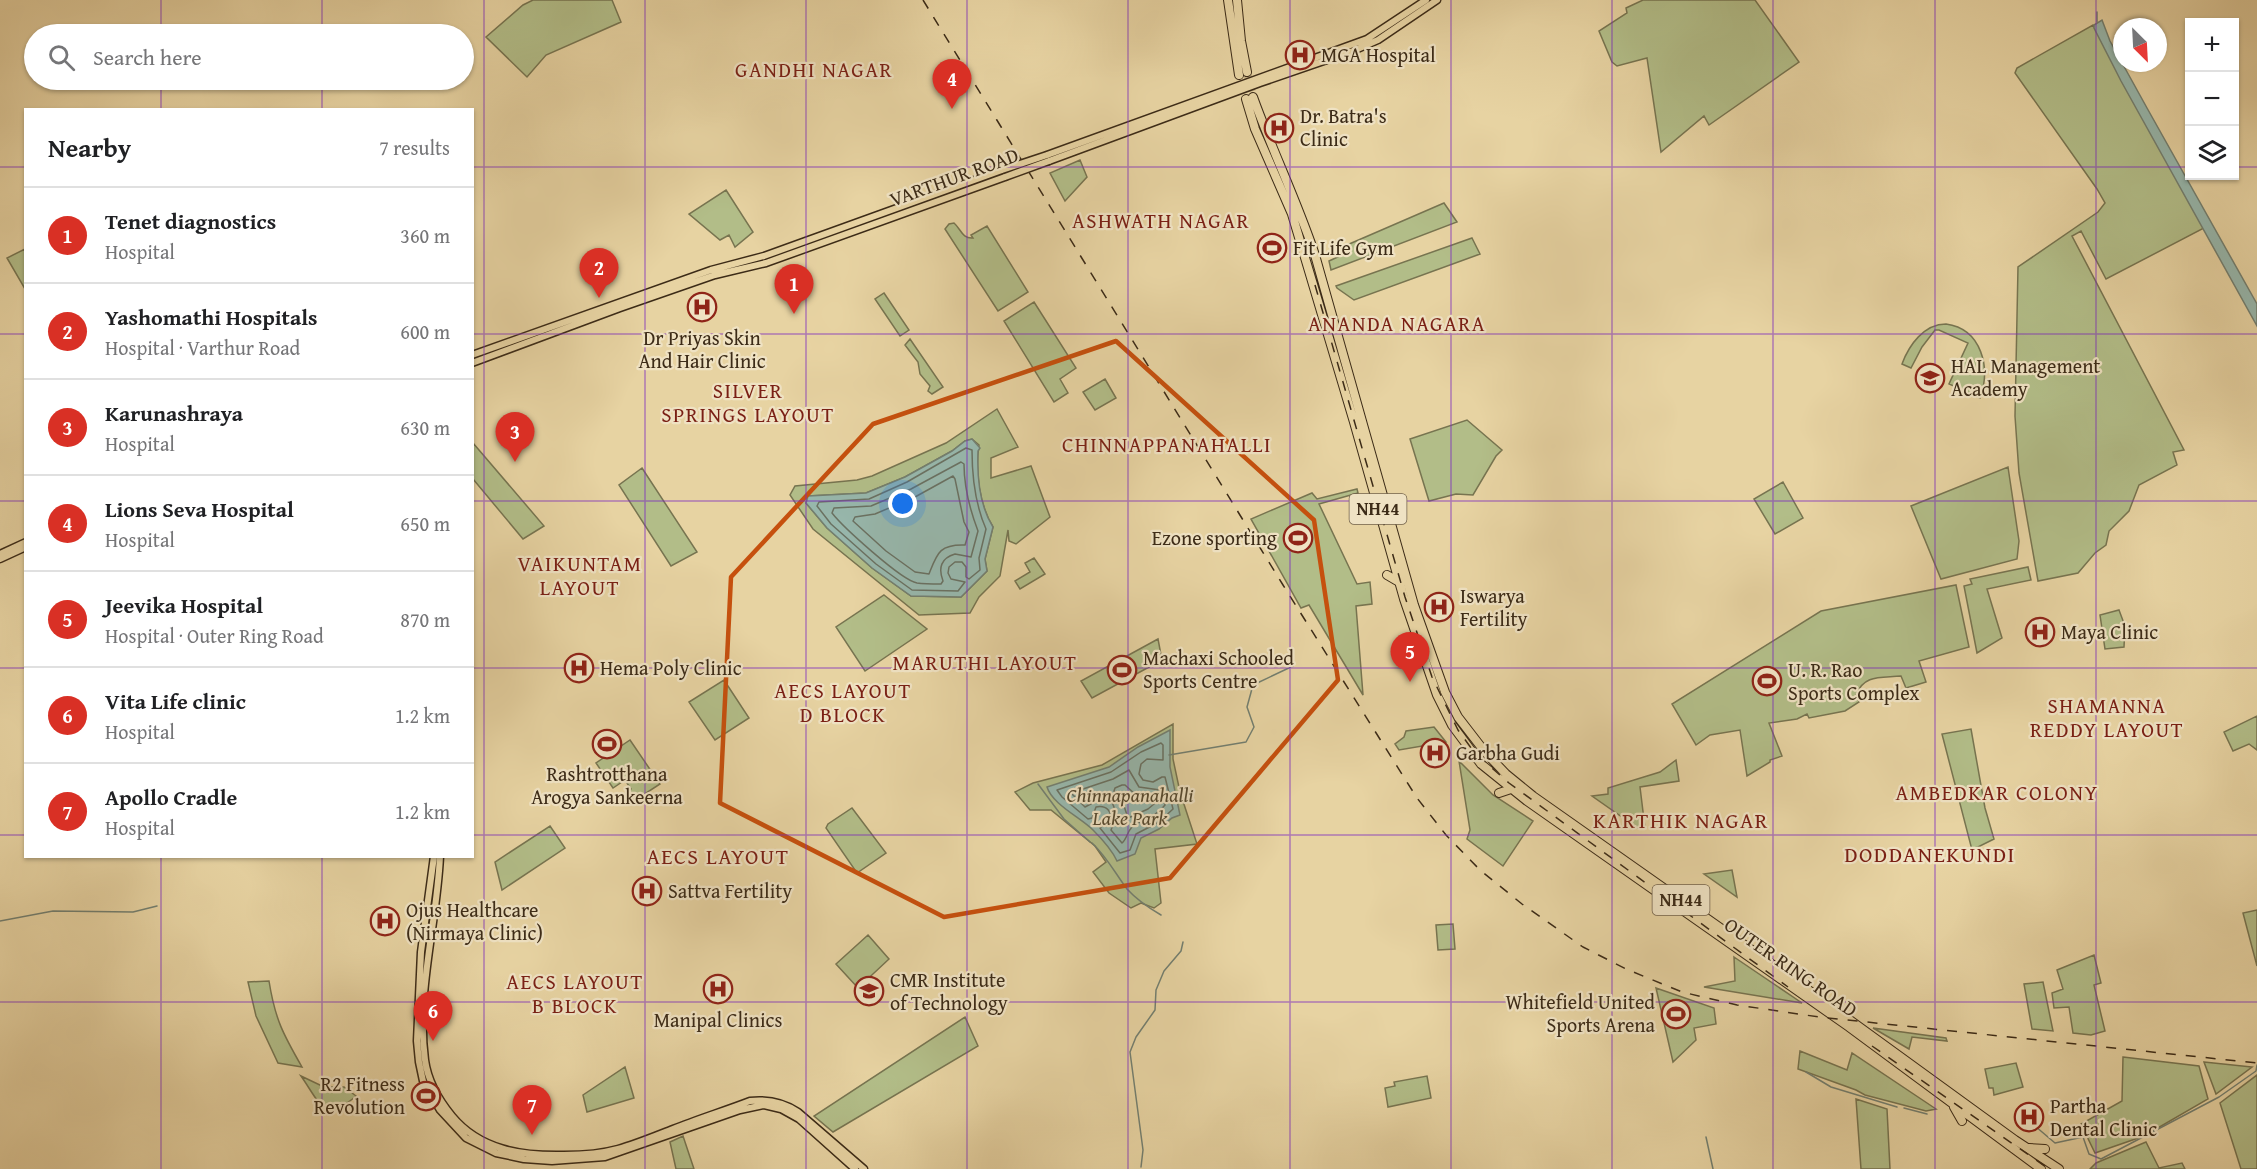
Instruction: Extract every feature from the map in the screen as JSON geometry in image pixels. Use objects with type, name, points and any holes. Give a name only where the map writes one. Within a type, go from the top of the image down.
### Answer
[{"type":"highway","points":[[1228,0],[1243,74],[1238,0]]},
{"type":"highway","name":"OUTER RING ROAD","points":[[2041,1169],[1949,1107],[1833,1016],[1593,852],[1481,764],[1462,741],[1437,695],[1399,582],[1289,206],[1262,144],[1250,98],[1300,209],[1330,295],[1420,624],[1449,700],[1470,735],[1489,756],[1533,795],[1613,848],[2059,1169]]},
{"type":"highway","points":[[1368,514],[1376,504]]},
{"type":"highway","points":[[1387,575],[1399,582]]},
{"type":"highway","points":[[1462,741],[1470,740],[1470,735]]},
{"type":"highway","points":[[1481,764],[1481,756],[1489,756]]},
{"type":"highway","points":[[1499,793],[1511,789]]},
{"type":"highway","points":[[1949,1107],[1962,1120]]},
{"type":"highway","points":[[2027,1148],[2045,1149]]},
{"type":"main road","name":"VARTHUR ROAD","points":[[1048,158],[1099,131],[1378,34],[1426,0]]},
{"type":"main road","name":"VARTHUR ROAD","points":[[474,355],[711,270],[764,256],[1353,51],[1378,40],[1437,0]]},
{"type":"main road","name":"VARTHUR ROAD","points":[[474,362],[715,275],[766,263],[1003,174]]},
{"type":"main road","points":[[0,554],[24,543]]},
{"type":"main road","points":[[0,560],[24,549]]},
{"type":"main road","points":[[434,858],[421,952],[417,1041],[419,1065],[423,1081],[440,1110],[466,1138],[492,1152],[524,1160],[552,1161],[605,1157],[740,1110],[764,1105],[781,1109],[799,1119],[855,1169]]},
{"type":"main road","points":[[440,858],[428,951],[423,1037],[425,1062],[429,1080],[439,1099],[470,1134],[498,1148],[525,1154],[587,1154],[617,1150],[750,1101],[767,1100],[798,1112],[864,1169]]},
{"type":"highlighted area","points":[[1116,341],[1314,520],[1338,680],[1170,878],[944,917],[720,803],[731,577],[873,424]]},
{"type":"green space","points":[[533,0],[612,0],[621,22],[546,55],[527,77],[486,37],[523,5]]},
{"type":"green space","points":[[1643,0],[1755,0],[1799,62],[1709,125],[1704,116],[1661,152],[1647,58],[1617,66],[1612,62],[1599,31],[1627,13],[1626,8]]},
{"type":"green space","points":[[2093,25],[2113,62],[2113,72],[2119,72],[2204,228],[2106,279],[2081,231],[2072,236],[2184,450],[2173,452],[2177,465],[2139,485],[2129,511],[2109,531],[2106,545],[2095,553],[2078,573],[2038,581],[2019,473],[2015,416],[2018,267],[2098,212],[2105,203],[2015,73],[2017,68]]},
{"type":"green space","points":[[1080,160],[1087,177],[1065,201],[1050,173]]},
{"type":"green space","points":[[726,190],[753,232],[735,247],[729,235],[720,240],[689,214]]},
{"type":"green space","points":[[1444,203],[1457,222],[1331,270],[1329,261],[1342,255],[1340,248]]},
{"type":"green space","points":[[954,223],[969,238],[973,238],[971,235],[987,226],[1028,292],[998,311],[945,229],[949,224]]},
{"type":"green space","points":[[1472,238],[1480,254],[1354,300],[1336,286]]},
{"type":"green space","points":[[24,250],[24,287],[7,258]]},
{"type":"green space","points":[[884,293],[909,330],[900,336],[875,299]]},
{"type":"green space","points":[[1034,302],[1076,368],[1060,379],[1068,393],[1054,402],[1004,321]]},
{"type":"green space","points":[[1946,324],[1968,333],[1981,352],[1984,374],[1980,398],[1949,384],[1968,343],[1939,330],[1935,330],[1922,347],[1911,368],[1902,364],[1918,337],[1931,328]]},
{"type":"green space","points":[[910,339],[943,387],[932,394],[928,391],[930,386],[920,374],[918,362],[905,345]]},
{"type":"green space","points":[[1105,379],[1116,398],[1095,410],[1083,392]]},
{"type":"green space","points":[[997,409],[1018,447],[991,458],[991,478],[1031,466],[1050,517],[1016,544],[1009,541],[1008,530],[1000,576],[979,597],[970,613],[919,615],[813,529],[790,495],[795,486],[857,480],[872,476],[946,443]],"holes":[[[972,439],[979,445],[979,487],[984,508],[993,527],[985,559],[987,571],[961,597],[911,596],[872,568],[827,528],[806,503],[808,496],[866,493],[905,477],[952,451],[965,441]]]},
{"type":"green space","points":[[1467,420],[1502,450],[1473,495],[1456,494],[1429,501],[1410,439]]},
{"type":"green space","points":[[474,444],[544,526],[523,539],[474,480]]},
{"type":"green space","points":[[2008,467],[2019,541],[2017,559],[1941,579],[1911,506]]},
{"type":"green space","points":[[642,468],[697,552],[671,566],[619,485]]},
{"type":"green space","points":[[1783,482],[1803,518],[1775,534],[1754,499]]},
{"type":"green space","points":[[1357,489],[1358,493],[1319,504],[1357,584],[1370,582],[1372,604],[1356,606],[1363,695],[1309,605],[1301,608],[1251,519],[1312,493],[1317,499]]},
{"type":"green space","points":[[1034,558],[1045,574],[1020,589],[1015,581],[1030,572],[1025,563]]},
{"type":"green space","points":[[2028,567],[2031,580],[1987,589],[2002,638],[1977,653],[1964,586],[1972,584],[1970,579]]},
{"type":"green space","points":[[1956,585],[1969,647],[1919,661],[1926,682],[1906,688],[1901,676],[1874,678],[1859,688],[1856,695],[1859,702],[1845,711],[1809,718],[1807,714],[1797,719],[1769,723],[1782,756],[1770,760],[1747,776],[1740,730],[1710,735],[1696,745],[1672,704],[1821,611]]},
{"type":"green space","points":[[884,595],[927,629],[865,671],[836,627]]},
{"type":"green space","points":[[2119,610],[2125,626],[2124,647],[2105,649],[2100,615]]},
{"type":"green space","name":"Machaxi Schooled Sports Centre","points":[[1158,639],[1162,660],[1092,698],[1081,681]]},
{"type":"green space","points":[[724,680],[749,718],[715,740],[689,702]]},
{"type":"green space","points":[[2257,716],[2257,750],[2249,744],[2233,751],[2224,732]]},
{"type":"green space","name":"Chinnapanahalli Lake Park","points":[[1173,724],[1173,759],[1180,792],[1197,844],[1155,849],[1161,903],[1154,908],[1141,903],[1131,908],[1109,893],[1093,872],[1106,862],[1095,846],[1051,810],[1030,810],[1015,792],[1033,783],[1102,765]]},
{"type":"green space","points":[[1434,727],[1446,742],[1399,750],[1395,744],[1404,737],[1406,731]]},
{"type":"green space","points":[[1971,729],[1985,808],[1994,839],[1972,850],[1942,734]]},
{"type":"green space","points":[[630,740],[660,784],[634,801],[628,792],[631,789],[625,780],[613,788],[596,763]]},
{"type":"green space","points":[[1676,760],[1679,781],[1640,787],[1645,828],[1639,829],[1592,796],[1608,794],[1608,788],[1660,772]]},
{"type":"green space","points":[[1459,761],[1493,795],[1533,821],[1503,866],[1467,839],[1470,830]]},
{"type":"green space","points":[[852,808],[886,853],[857,873],[826,828],[828,824]]},
{"type":"green space","points":[[550,826],[565,848],[502,890],[495,862]]},
{"type":"green space","points":[[1732,870],[1737,897],[1704,874]]},
{"type":"green space","points":[[2257,910],[2257,966],[2243,913]]},
{"type":"green space","points":[[1453,924],[1455,949],[1438,950],[1436,925]]},
{"type":"green space","points":[[868,935],[889,959],[858,988],[836,964]]},
{"type":"green space","points":[[2094,955],[2101,983],[2094,985],[2105,1031],[2091,1035],[2073,1033],[2069,1007],[2054,1008],[2052,993],[2063,989],[2057,970]]},
{"type":"green space","points":[[1734,957],[1802,1003],[1704,987],[1735,981]]},
{"type":"green space","points":[[269,981],[281,1026],[302,1067],[278,1063],[256,1016],[248,982]]},
{"type":"green space","points":[[2043,982],[2053,1031],[2032,1029],[2024,984]]},
{"type":"green space","name":"Whitefield United Sports Arena","points":[[1656,988],[1714,1008],[1716,1024],[1694,1028],[1696,1040],[1673,1062]]},
{"type":"green space","points":[[965,1017],[978,1046],[833,1132],[814,1116]]},
{"type":"green space","points":[[1873,1028],[1946,1038],[1947,1041],[1912,1037],[1909,1049]]},
{"type":"green space","points":[[1800,1051],[1847,1070],[1852,1053],[1936,1109],[1926,1111],[1865,1095],[1798,1069]]},
{"type":"green space","points":[[2123,1057],[2199,1066],[2208,1099],[2144,1136],[2095,1153],[2081,1124],[2122,1101]]},
{"type":"green space","points":[[2204,1062],[2252,1067],[2216,1094]]},
{"type":"green space","points":[[2016,1063],[2023,1087],[1994,1095],[1993,1088],[1989,1088],[1985,1069]]},
{"type":"green space","points":[[625,1067],[634,1098],[587,1112],[583,1095]]},
{"type":"green space","points":[[2257,1075],[2257,1169],[2241,1169],[2220,1103]]},
{"type":"green space","points":[[301,1076],[324,1087],[344,1087],[356,1096],[337,1108],[324,1107],[318,1102]]},
{"type":"green space","points":[[1427,1076],[1431,1098],[1388,1107],[1385,1088],[1395,1086],[1394,1082]]},
{"type":"green space","points":[[1856,1099],[1887,1109],[1890,1169],[1861,1169]]},
{"type":"green space","points":[[683,1136],[694,1169],[676,1169],[670,1142]]},
{"type":"green space","points":[[2146,1142],[2159,1168],[2182,1163],[2185,1169],[2090,1169],[2096,1163]]},
{"type":"water","points":[[2102,20],[2113,46],[2113,65],[2094,28],[2094,25]]},
{"type":"water","points":[[2116,72],[2127,72],[2185,175],[2185,180],[2188,180],[2257,304],[2257,326]]},
{"type":"water","points":[[972,439],[980,448],[978,461],[980,490],[993,527],[985,559],[987,571],[961,597],[911,596],[872,568],[827,528],[806,503],[808,496],[866,493],[905,477]]},
{"type":"water","points":[[1170,730],[1170,767],[1180,815],[1141,838],[1135,854],[1117,861],[1100,837],[1061,805],[1047,787],[1109,767],[1138,747]]},
{"type":"waterway","points":[[2097,12],[2097,22]]},
{"type":"waterway","points":[[1169,755],[1246,742],[1254,727],[1247,707],[1253,685],[1293,666]]},
{"type":"waterway","points":[[1038,784],[1064,819],[1090,842]]},
{"type":"waterway","points":[[1092,843],[1107,859],[1127,889],[1161,915]]},
{"type":"waterway","points":[[0,921],[53,911],[133,912],[157,906]]},
{"type":"waterway","points":[[1141,1167],[1143,1150],[1130,1052],[1136,1037],[1155,1010],[1156,990],[1164,971],[1181,951],[1183,942]]},
{"type":"waterway","points":[[2035,1126],[2055,1143],[2083,1137],[2089,1154],[2101,1159],[2219,1097],[2256,1071],[2257,1065]]},
{"type":"waterway","points":[[1806,1072],[1831,1087],[1897,1107]]},
{"type":"waterway","points":[[1904,1108],[1927,1114]]},
{"type":"waterway","points":[[1706,1137],[1713,1169]]},
{"type":"tunnel","points":[[1247,72],[1253,97]]},
{"type":"railway","points":[[923,0],[1283,585],[1417,798],[1446,835],[1480,870],[1522,904],[1583,947],[1626,969],[1682,992],[1737,1005],[1819,1017],[2257,1063]]},
{"type":"railway","points":[[1315,285],[1405,597],[1432,677],[1458,730],[1474,752],[1509,783],[1788,987]]},
{"type":"railway","points":[[1872,1046],[2049,1169]]},
{"type":"place","name":"MGA Hospital","points":[[1300,55]]},
{"type":"place","name":"Lions Seva Hospital","points":[[952,109]]},
{"type":"place","name":"Dr. Batra's Clinic","points":[[1279,128]]},
{"type":"place","name":"Fit Life Gym","points":[[1272,248]]},
{"type":"place","name":"Yashomathi Hospitals","points":[[599,298]]},
{"type":"place","name":"Dr Priyas Skin And Hair Clinic","points":[[702,307]]},
{"type":"place","name":"Tenet diagnostics","points":[[794,314]]},
{"type":"place","name":"HAL Management Academy","points":[[1930,378]]},
{"type":"place","name":"Karunashraya","points":[[515,462]]},
{"type":"place","name":"Ezone sporting","points":[[1298,538]]},
{"type":"place","name":"Iswarya Fertility","points":[[1439,607]]},
{"type":"place","name":"Maya Clinic","points":[[2040,632]]},
{"type":"place","name":"Hema Poly Clinic","points":[[579,668]]},
{"type":"place","name":"Machaxi Schooled Sports Centre","points":[[1122,670]]},
{"type":"place","name":"U. R. Rao Sports Complex","points":[[1767,681]]},
{"type":"place","name":"Jeevika Hospital","points":[[1410,682]]},
{"type":"place","name":"Rashtrotthana Arogya Sankeerna","points":[[607,744]]},
{"type":"place","name":"Garbha Gudi","points":[[1435,753]]},
{"type":"place","name":"Sattva Fertility","points":[[647,891]]},
{"type":"place","name":"Ojus Healthcare (Nirmaya Clinic)","points":[[385,921]]},
{"type":"place","name":"Manipal Clinics","points":[[718,989]]},
{"type":"place","name":"CMR Institute of Technology","points":[[869,991]]},
{"type":"place","name":"Whitefield United Sports Arena","points":[[1676,1014]]},
{"type":"place","name":"Vita Life clinic","points":[[433,1041]]},
{"type":"place","name":"R2 Fitness Revolution","points":[[426,1096]]},
{"type":"place","name":"Partha Dental Clinic","points":[[2029,1117]]},
{"type":"place","name":"Apollo Cradle","points":[[532,1135]]},
{"type":"district","name":"GANDHI NAGAR","points":[[814,70]]},
{"type":"district","name":"ASHWATH NAGAR","points":[[1161,221]]},
{"type":"district","name":"ANANDA NAGARA","points":[[1397,324]]},
{"type":"district","name":"SILVER SPRINGS LAYOUT","points":[[748,403]]},
{"type":"district","name":"CHINNAPPANAHALLI","points":[[1167,445]]},
{"type":"district","name":"VAIKUNTAM LAYOUT","points":[[580,576]]},
{"type":"district","name":"MARUTHI LAYOUT","points":[[985,663]]},
{"type":"district","name":"AECS LAYOUT D BLOCK","points":[[843,703]]},
{"type":"district","name":"SHAMANNA REDDY LAYOUT","points":[[2107,718]]},
{"type":"district","name":"AMBEDKAR COLONY","points":[[1997,793]]},
{"type":"district","name":"KARTHIK NAGAR","points":[[1681,820]]},
{"type":"district","name":"DODDANEKUNDI","points":[[1930,854]]},
{"type":"district","name":"AECS LAYOUT","points":[[718,856]]},
{"type":"district","name":"AECS LAYOUT B BLOCK","points":[[575,994]]}]
